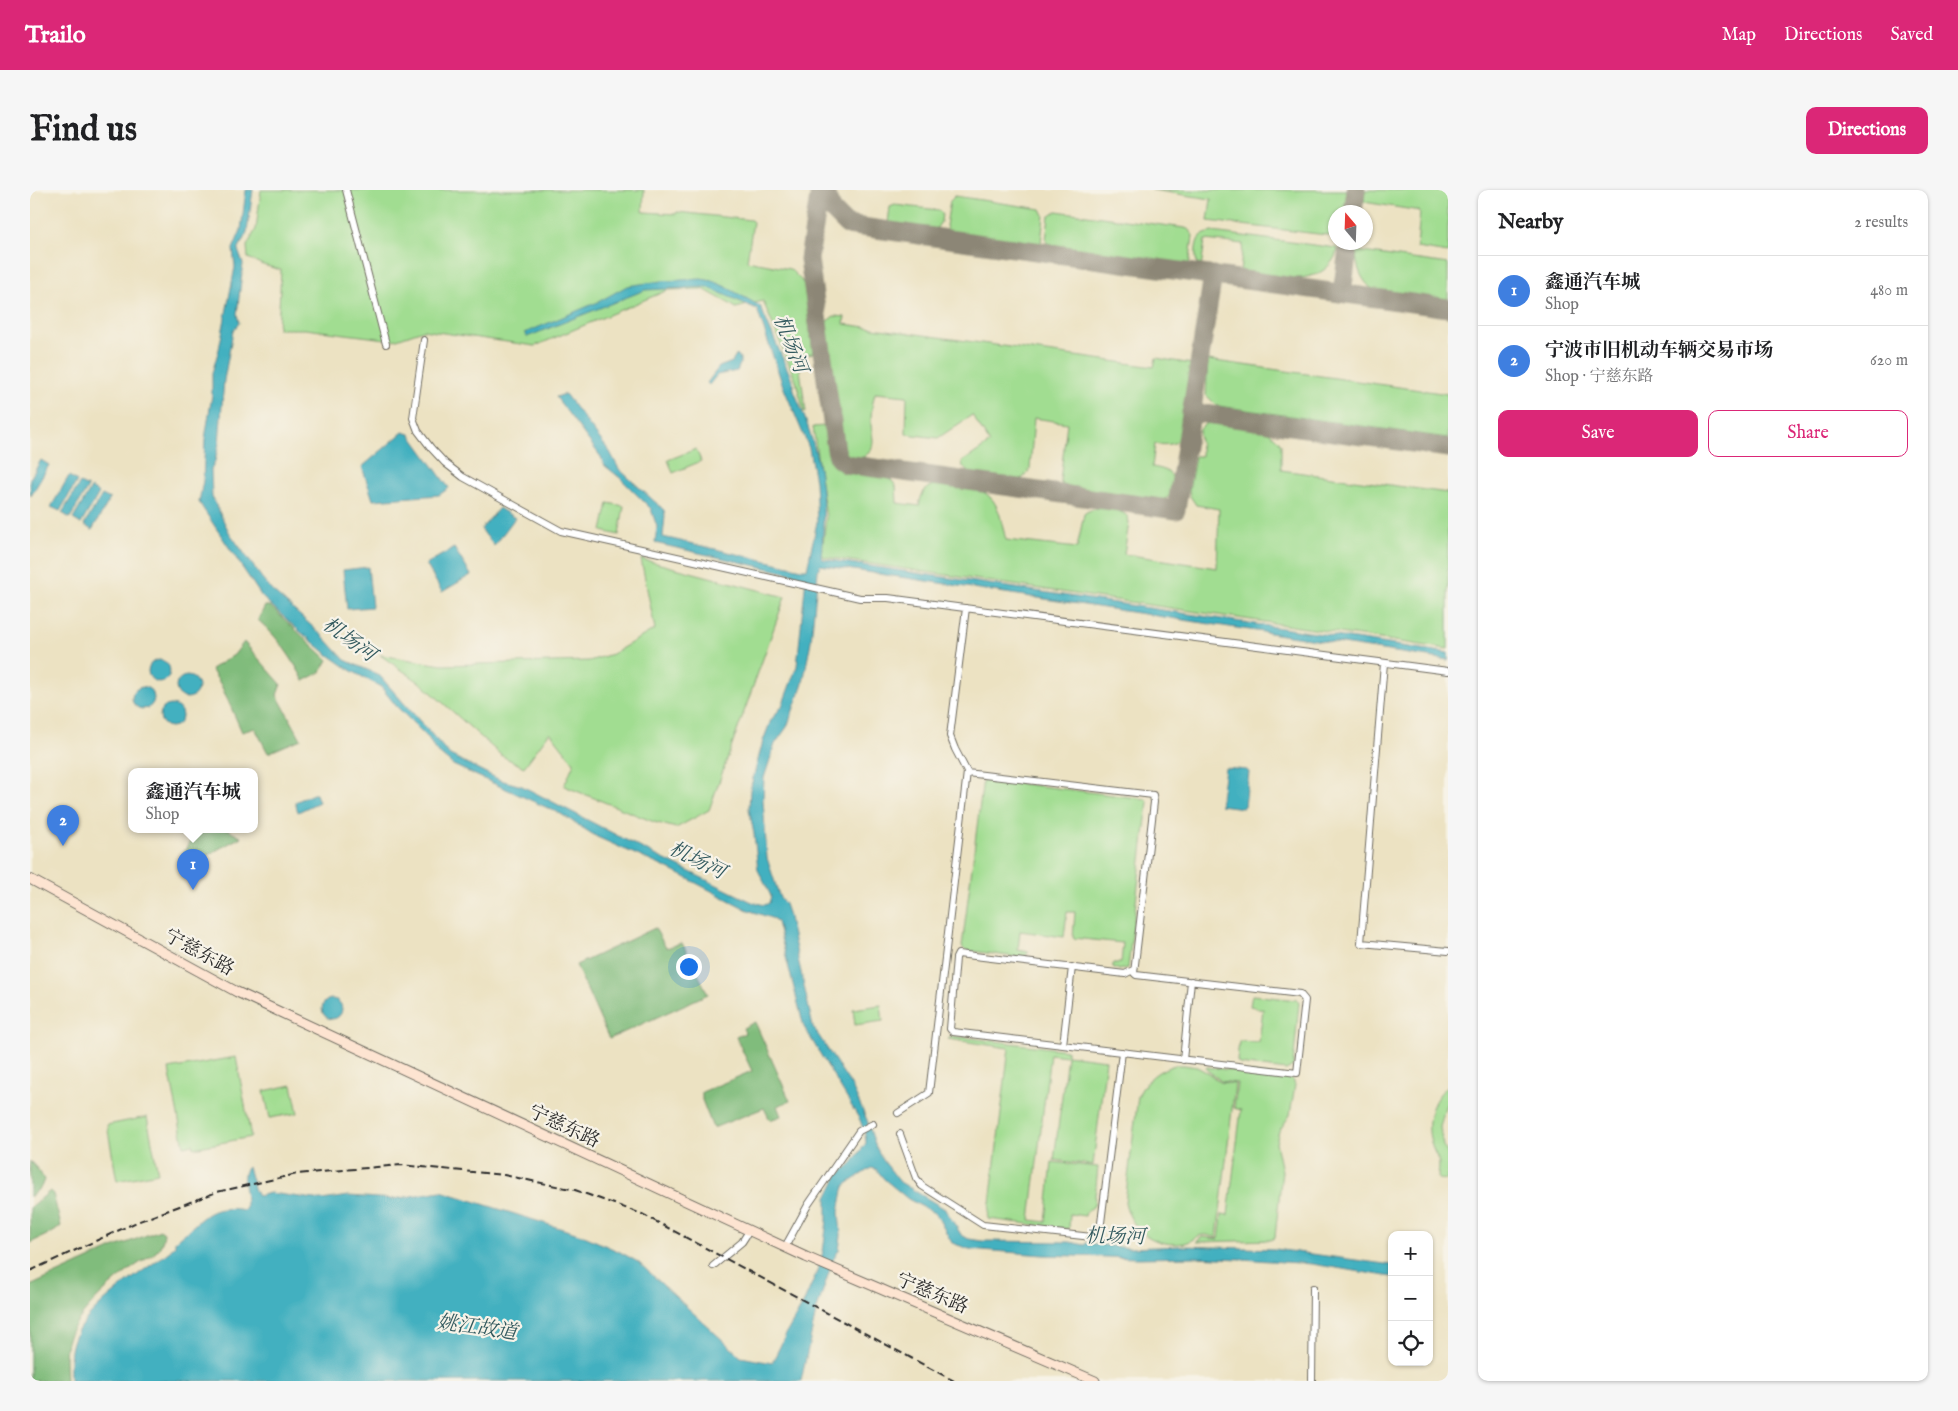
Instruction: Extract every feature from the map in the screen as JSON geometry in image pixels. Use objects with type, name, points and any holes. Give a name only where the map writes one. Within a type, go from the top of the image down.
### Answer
[{"type":"main road","name":"宁慈东路","points":[[30,879],[237,992],[806,1258],[1095,1381]]},
{"type":"street","points":[[346,190],[386,344]]},
{"type":"street","points":[[424,340],[413,418],[418,431],[445,463],[464,477],[561,531],[860,598],[888,598],[1448,671]]},
{"type":"street","points":[[898,1113],[929,1093],[967,773],[950,736],[966,608]]},
{"type":"street","points":[[1384,663],[1361,943],[1448,952]]},
{"type":"street","points":[[967,773],[1153,795],[1154,802],[1133,970],[1136,975],[1300,994],[1305,1000],[1297,1073],[953,1032],[950,1029],[956,958],[958,954],[1125,974],[1133,970]]},
{"type":"street","points":[[1063,1045],[1072,967]]},
{"type":"street","points":[[1183,1060],[1191,981]]},
{"type":"street","points":[[900,1134],[916,1178],[922,1186],[977,1223],[1092,1237],[1100,1231],[1122,1052]]},
{"type":"street","points":[[785,1247],[808,1205],[858,1131],[873,1124]]},
{"type":"street","points":[[713,1266],[742,1242],[749,1231]]},
{"type":"street","points":[[1312,1381],[1313,1288]]},
{"type":"green space","points":[[261,190],[644,190],[643,212],[676,214],[677,212],[751,220],[753,222],[747,261],[790,269],[804,285],[813,353],[798,356],[806,412],[804,412],[796,381],[763,301],[736,308],[703,289],[668,290],[535,346],[423,330],[394,340],[305,329],[278,329],[281,270],[248,258],[247,246],[256,229]]},
{"type":"green space","points":[[1152,190],[1348,190],[1346,205],[1328,205],[1328,235],[1208,221],[1211,199]]},
{"type":"green space","points":[[1365,190],[1448,190],[1448,253],[1417,248],[1420,211],[1364,202]]},
{"type":"green space","points":[[955,196],[1041,209],[1044,215],[1041,243],[1037,246],[949,233],[946,226],[950,201]]},
{"type":"green space","points":[[895,205],[939,210],[942,213],[941,222],[936,229],[888,223],[890,207]]},
{"type":"green space","points":[[1056,211],[1190,230],[1193,236],[1189,266],[1185,268],[1049,248],[1046,240],[1049,216]]},
{"type":"green space","points":[[1212,232],[1328,247],[1328,250],[1337,250],[1331,262],[1322,271],[1310,276],[1282,278],[1240,272],[1243,244],[1205,240],[1201,268],[1199,269],[1196,253],[1197,244],[1203,235]]},
{"type":"green space","points":[[1356,251],[1448,264],[1448,302],[1398,296],[1375,291],[1366,283],[1360,273]]},
{"type":"green space","points":[[834,316],[845,317],[844,324],[1154,367],[1156,358],[1192,364],[1182,436],[1174,443],[1167,445],[1155,444],[1152,467],[1164,470],[1170,474],[1176,485],[1174,491],[1162,500],[1062,485],[1060,481],[1067,423],[1034,418],[1030,469],[1023,478],[1017,480],[970,474],[963,467],[962,462],[990,443],[972,415],[938,438],[906,434],[907,396],[875,393],[871,417],[872,448],[862,458],[856,459],[849,456],[844,453],[841,446],[825,327],[826,322]]},
{"type":"green space","points":[[1208,360],[1448,394],[1448,438],[1219,406],[1206,395]]},
{"type":"green space","points":[[1217,421],[1261,428],[1275,437],[1281,444],[1281,470],[1448,493],[1448,649],[824,557],[822,554],[826,517],[813,427],[825,426],[832,461],[841,469],[849,472],[885,477],[896,486],[897,503],[919,506],[924,492],[936,484],[981,491],[996,505],[1006,540],[1077,548],[1084,514],[1094,509],[1119,511],[1128,517],[1129,523],[1124,554],[1217,568],[1219,509],[1196,505],[1189,491],[1195,456],[1201,456],[1200,430],[1208,423]]},
{"type":"green space","points":[[696,449],[701,461],[673,473],[668,460]]},
{"type":"green space","points":[[608,503],[624,506],[619,535],[602,531]]},
{"type":"green space","points":[[641,559],[785,597],[709,810],[676,828],[654,822],[564,786],[574,763],[550,732],[524,767],[502,756],[422,684],[380,655],[442,665],[589,661],[612,654],[655,629]]},
{"type":"green space","points":[[265,606],[270,606],[328,660],[321,672],[304,681],[284,648],[258,620]]},
{"type":"green space","points":[[244,642],[281,684],[277,695],[301,739],[268,753],[255,728],[242,732],[221,685],[211,669],[234,655]]},
{"type":"green space","points":[[983,779],[1146,799],[1148,802],[1128,968],[1119,970],[1113,967],[1113,963],[1121,963],[1123,943],[1073,938],[1075,912],[1067,912],[1064,937],[1020,931],[1018,950],[1029,952],[1023,958],[965,950],[962,947]]},
{"type":"green space","points":[[195,833],[233,833],[241,837],[189,865],[183,863],[180,859]]},
{"type":"green space","points":[[655,928],[666,948],[682,943],[708,994],[609,1039],[576,965]]},
{"type":"green space","points":[[1252,995],[1297,1000],[1299,1003],[1293,1066],[1286,1070],[1239,1064],[1237,1061],[1239,1041],[1259,1042],[1263,1009],[1250,1006]]},
{"type":"green space","points":[[881,1005],[883,1021],[855,1025],[853,1009]]},
{"type":"green space","points":[[755,1022],[790,1101],[777,1106],[781,1116],[770,1120],[764,1108],[713,1128],[702,1100],[702,1092],[752,1071],[736,1037],[745,1033],[743,1028]]},
{"type":"green space","points":[[953,1036],[1067,1050],[1067,1055],[1106,1060],[1093,1165],[1054,1160],[1067,1056],[1050,1054],[1030,1220],[1046,1222],[1052,1162],[1098,1167],[1094,1206],[1086,1212],[1085,1216],[1070,1214],[1069,1229],[988,1219],[1009,1048],[948,1039]]},
{"type":"green space","points":[[236,1057],[251,1137],[194,1148],[193,1144],[184,1146],[169,1069]]},
{"type":"green space","points":[[1175,1065],[1197,1067],[1220,1082],[1235,1084],[1217,1237],[1202,1235],[1187,1242],[1174,1244],[1154,1240],[1139,1229],[1128,1212],[1125,1202],[1138,1096],[1153,1076]]},
{"type":"green space","points":[[1207,1067],[1289,1078],[1293,1080],[1295,1085],[1290,1115],[1279,1131],[1276,1143],[1282,1171],[1275,1237],[1271,1240],[1196,1242],[1202,1237],[1219,1239],[1222,1214],[1228,1215],[1241,1110],[1234,1108],[1237,1083],[1221,1081],[1206,1069]]},
{"type":"green space","points":[[292,1085],[298,1113],[270,1118],[264,1091]]},
{"type":"green space","points":[[1448,1086],[1448,1102],[1440,1127],[1443,1146],[1448,1154],[1448,1180],[1438,1179],[1439,1162],[1429,1134],[1429,1119],[1437,1097]]},
{"type":"green space","points":[[147,1117],[158,1173],[117,1181],[107,1125]]},
{"type":"green space","points":[[30,1161],[40,1172],[44,1180],[41,1187],[30,1197]]},
{"type":"green space","points":[[50,1191],[53,1194],[61,1226],[30,1243],[30,1208]]},
{"type":"green space","points":[[160,1230],[164,1233],[157,1251],[108,1287],[77,1322],[68,1337],[65,1356],[66,1381],[30,1381],[30,1286],[113,1248]]},
{"type":"water","name":"姚江故道","points":[[246,190],[253,190],[247,232],[238,250],[243,264],[237,314],[239,323],[233,331],[224,380],[219,443],[211,469],[212,497],[229,532],[269,588],[322,635],[345,660],[379,675],[450,755],[500,780],[522,786],[653,854],[752,902],[765,905],[769,903],[771,896],[758,870],[749,809],[750,790],[763,741],[771,720],[782,706],[797,666],[806,577],[655,542],[657,527],[651,509],[604,465],[601,457],[556,397],[565,394],[610,452],[619,469],[664,510],[663,537],[802,569],[807,569],[817,522],[815,481],[809,448],[783,386],[757,309],[707,287],[645,290],[527,337],[525,333],[598,302],[627,286],[661,281],[701,279],[713,281],[760,306],[793,382],[794,390],[814,445],[822,493],[821,556],[823,559],[1448,653],[1448,660],[820,565],[811,641],[803,683],[787,727],[775,744],[764,778],[763,800],[767,858],[780,898],[785,904],[788,913],[813,1027],[851,1085],[883,1160],[900,1182],[945,1209],[962,1236],[982,1241],[1069,1242],[1129,1248],[1183,1246],[1275,1249],[1388,1264],[1388,1276],[1312,1264],[1242,1259],[1043,1255],[969,1249],[952,1243],[936,1214],[908,1199],[884,1179],[876,1169],[871,1168],[845,1185],[843,1190],[839,1212],[841,1235],[839,1250],[833,1260],[816,1312],[801,1381],[70,1381],[71,1349],[80,1327],[102,1303],[170,1251],[175,1245],[175,1241],[206,1215],[221,1209],[245,1210],[244,1175],[248,1167],[258,1196],[270,1193],[322,1200],[348,1196],[394,1199],[441,1191],[582,1235],[638,1262],[741,1357],[772,1363],[803,1304],[816,1274],[823,1252],[827,1220],[827,1198],[838,1175],[852,1163],[866,1143],[860,1120],[804,1027],[777,922],[774,919],[748,910],[673,871],[597,837],[561,814],[453,765],[435,750],[429,739],[397,707],[381,687],[350,670],[326,653],[262,597],[199,502],[203,481],[205,439],[212,395],[212,373],[219,349],[235,267],[233,249],[241,230]]},
{"type":"water","points":[[737,354],[740,358],[740,364],[737,371],[717,375],[709,385],[707,383],[719,367],[732,362]]},
{"type":"water","points":[[403,432],[410,434],[449,488],[439,495],[373,500],[362,467]]},
{"type":"water","points":[[41,460],[49,465],[31,496],[30,479]]},
{"type":"water","points":[[69,476],[77,481],[60,511],[51,507]]},
{"type":"water","points":[[80,483],[88,487],[70,518],[62,513]]},
{"type":"water","points":[[91,488],[99,493],[81,524],[73,519]]},
{"type":"water","points":[[102,495],[110,499],[92,530],[84,525]]},
{"type":"water","points":[[499,508],[515,518],[494,546],[481,529]]},
{"type":"water","points":[[454,548],[471,575],[442,592],[426,564]]},
{"type":"water","points":[[368,567],[372,607],[347,609],[343,570]]},
{"type":"water","points":[[159,660],[167,663],[170,671],[167,679],[159,682],[151,679],[148,671],[151,663]]},
{"type":"water","points":[[187,676],[195,679],[198,687],[195,695],[187,698],[179,695],[176,687],[179,679]]},
{"type":"water","points":[[143,687],[151,690],[154,698],[151,706],[143,709],[135,706],[132,698],[135,690]]},
{"type":"water","points":[[171,705],[179,708],[182,716],[179,724],[171,727],[163,724],[160,716],[163,708]]},
{"type":"water","points":[[1225,768],[1247,770],[1249,772],[1245,806],[1243,808],[1220,805]]},
{"type":"water","points":[[316,794],[319,802],[298,812],[295,802]]},
{"type":"water","points":[[332,999],[339,1002],[342,1009],[339,1016],[332,1019],[325,1016],[322,1009],[325,1002]]},
{"type":"taxiway","points":[[820,190],[809,259],[836,450],[839,459],[846,464],[1176,510],[1213,275]]},
{"type":"taxiway","points":[[823,190],[833,211],[847,225],[1448,308]]},
{"type":"taxiway","points":[[1354,205],[1356,190]]},
{"type":"taxiway","points":[[1342,293],[1348,250]]},
{"type":"taxiway","points":[[1191,412],[1448,448]]},
{"type":"railway","points":[[30,1271],[137,1222],[217,1192],[297,1174],[401,1165],[504,1175],[575,1190],[642,1214],[954,1381]]},
{"type":"place","name":"宁波市旧机动车辆交易市场","points":[[63,846]]},
{"type":"place","name":"鑫通汽车城","points":[[193,890]]},
{"type":"water label","name":"机场河","points":[[790,344]]},
{"type":"water label","name":"机场河","points":[[349,640]]},
{"type":"water label","name":"机场河","points":[[697,861]]},
{"type":"water label","name":"机场河","points":[[1115,1237]]}]
